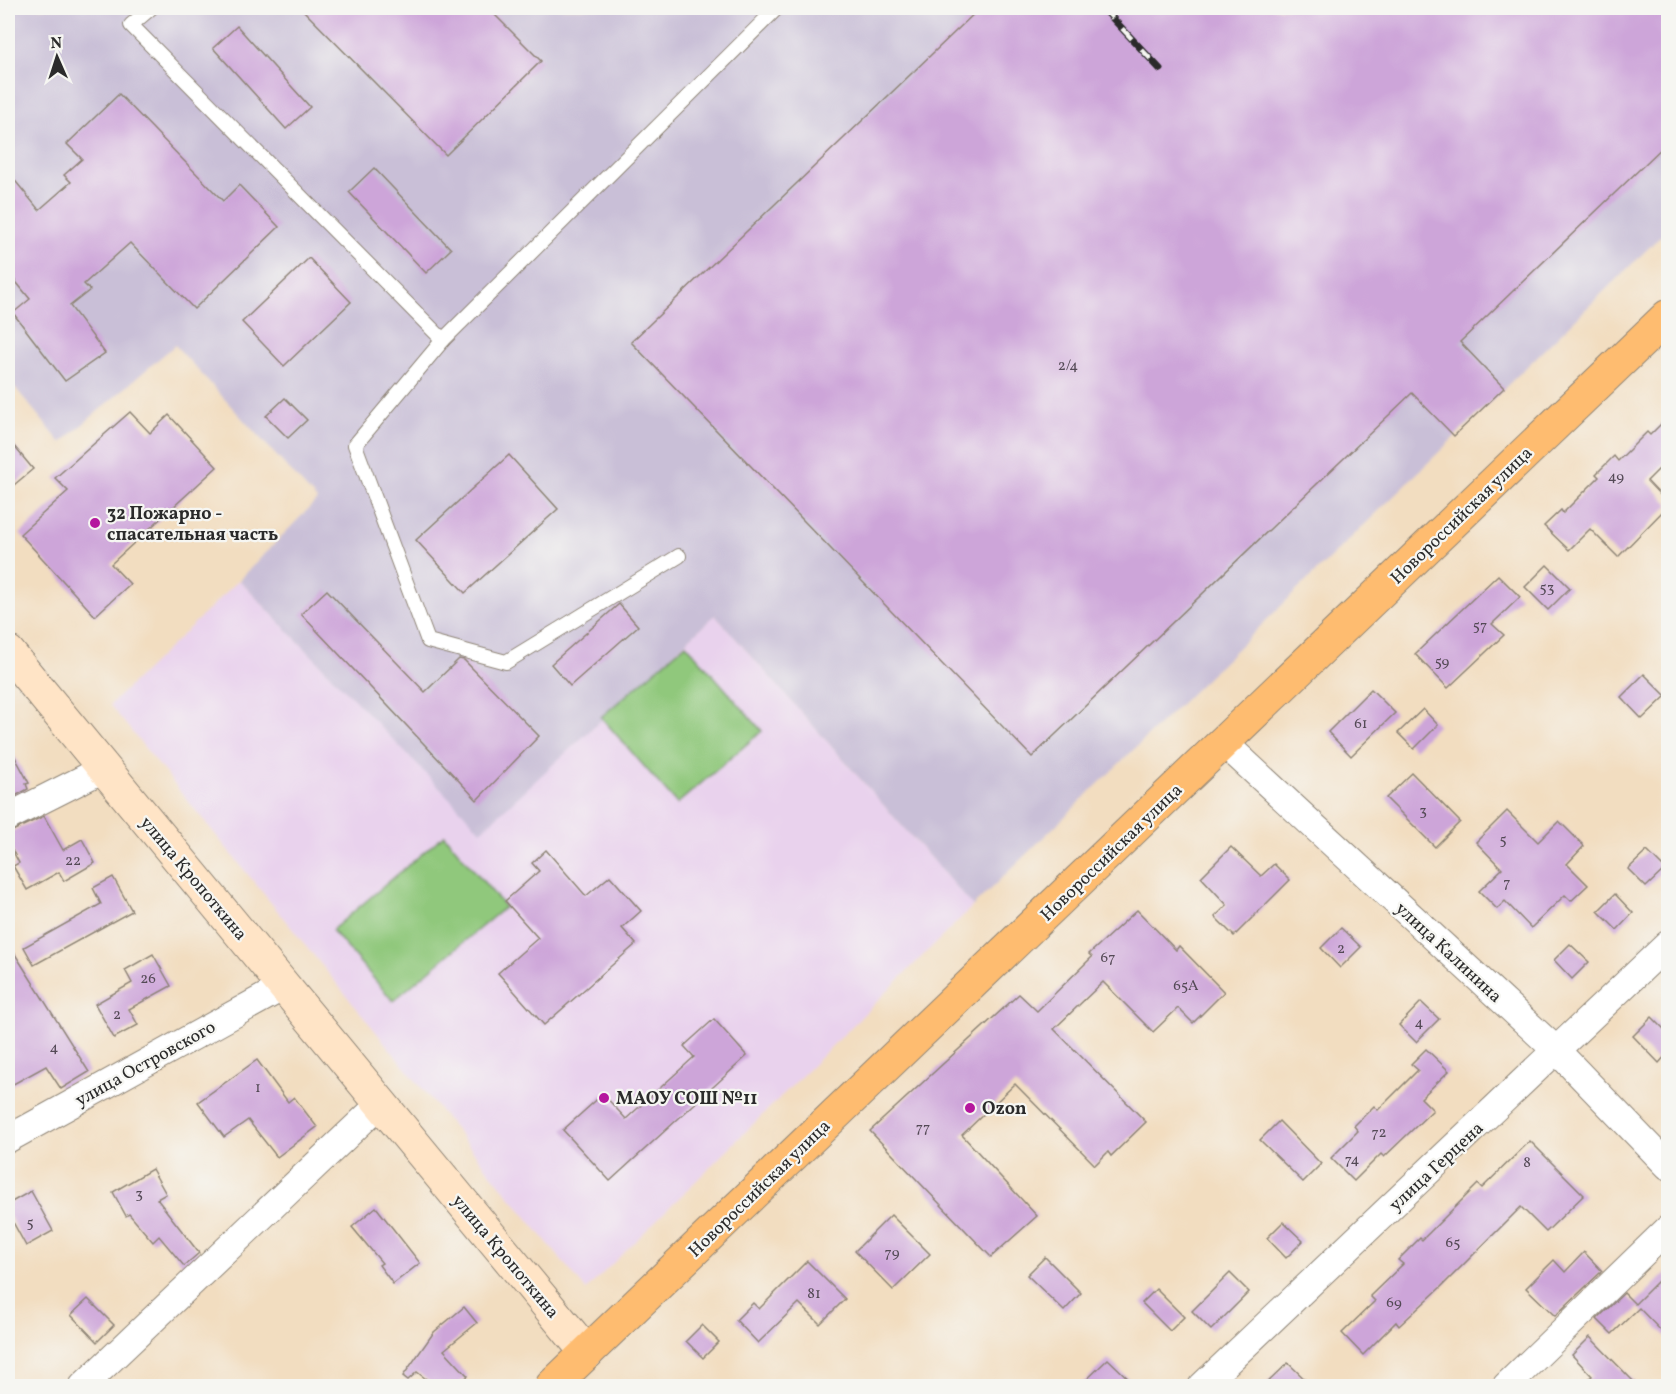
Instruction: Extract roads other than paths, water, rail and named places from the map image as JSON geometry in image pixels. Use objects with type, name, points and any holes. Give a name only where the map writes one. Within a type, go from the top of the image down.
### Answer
[{"type":"main road","name":"Новороссийская улица","points":[[552,1386],[1668,316]]},
{"type":"main road","name":"улица Кропоткина","points":[[8,652],[379,1105],[586,1353]]},
{"type":"street","name":"улица Калинина","points":[[1224,743],[1558,1052],[1668,1166]]},
{"type":"street","points":[[8,817],[103,769]]},
{"type":"street","name":"улица Герцена","points":[[1202,1386],[1558,1052],[1668,944]]},
{"type":"street","name":"улица Островского","points":[[8,1139],[283,987]]},
{"type":"street","points":[[83,1386],[379,1105]]},
{"type":"street","points":[[1506,1386],[1668,1229]]},
{"type":"lane","points":[[151,8],[131,26],[443,340]]},
{"type":"lane","points":[[680,556],[506,662],[428,641],[356,446],[443,340],[777,8]]},
{"type":"railway","points":[[1103,8],[1160,69]]},
{"type":"place","name":"32 Пожарно - спасательная часть","points":[[95,523]]},
{"type":"place","name":"МАОУ СОШ №11","points":[[604,1098]]},
{"type":"place","name":"Ozon","points":[[970,1108]]}]
